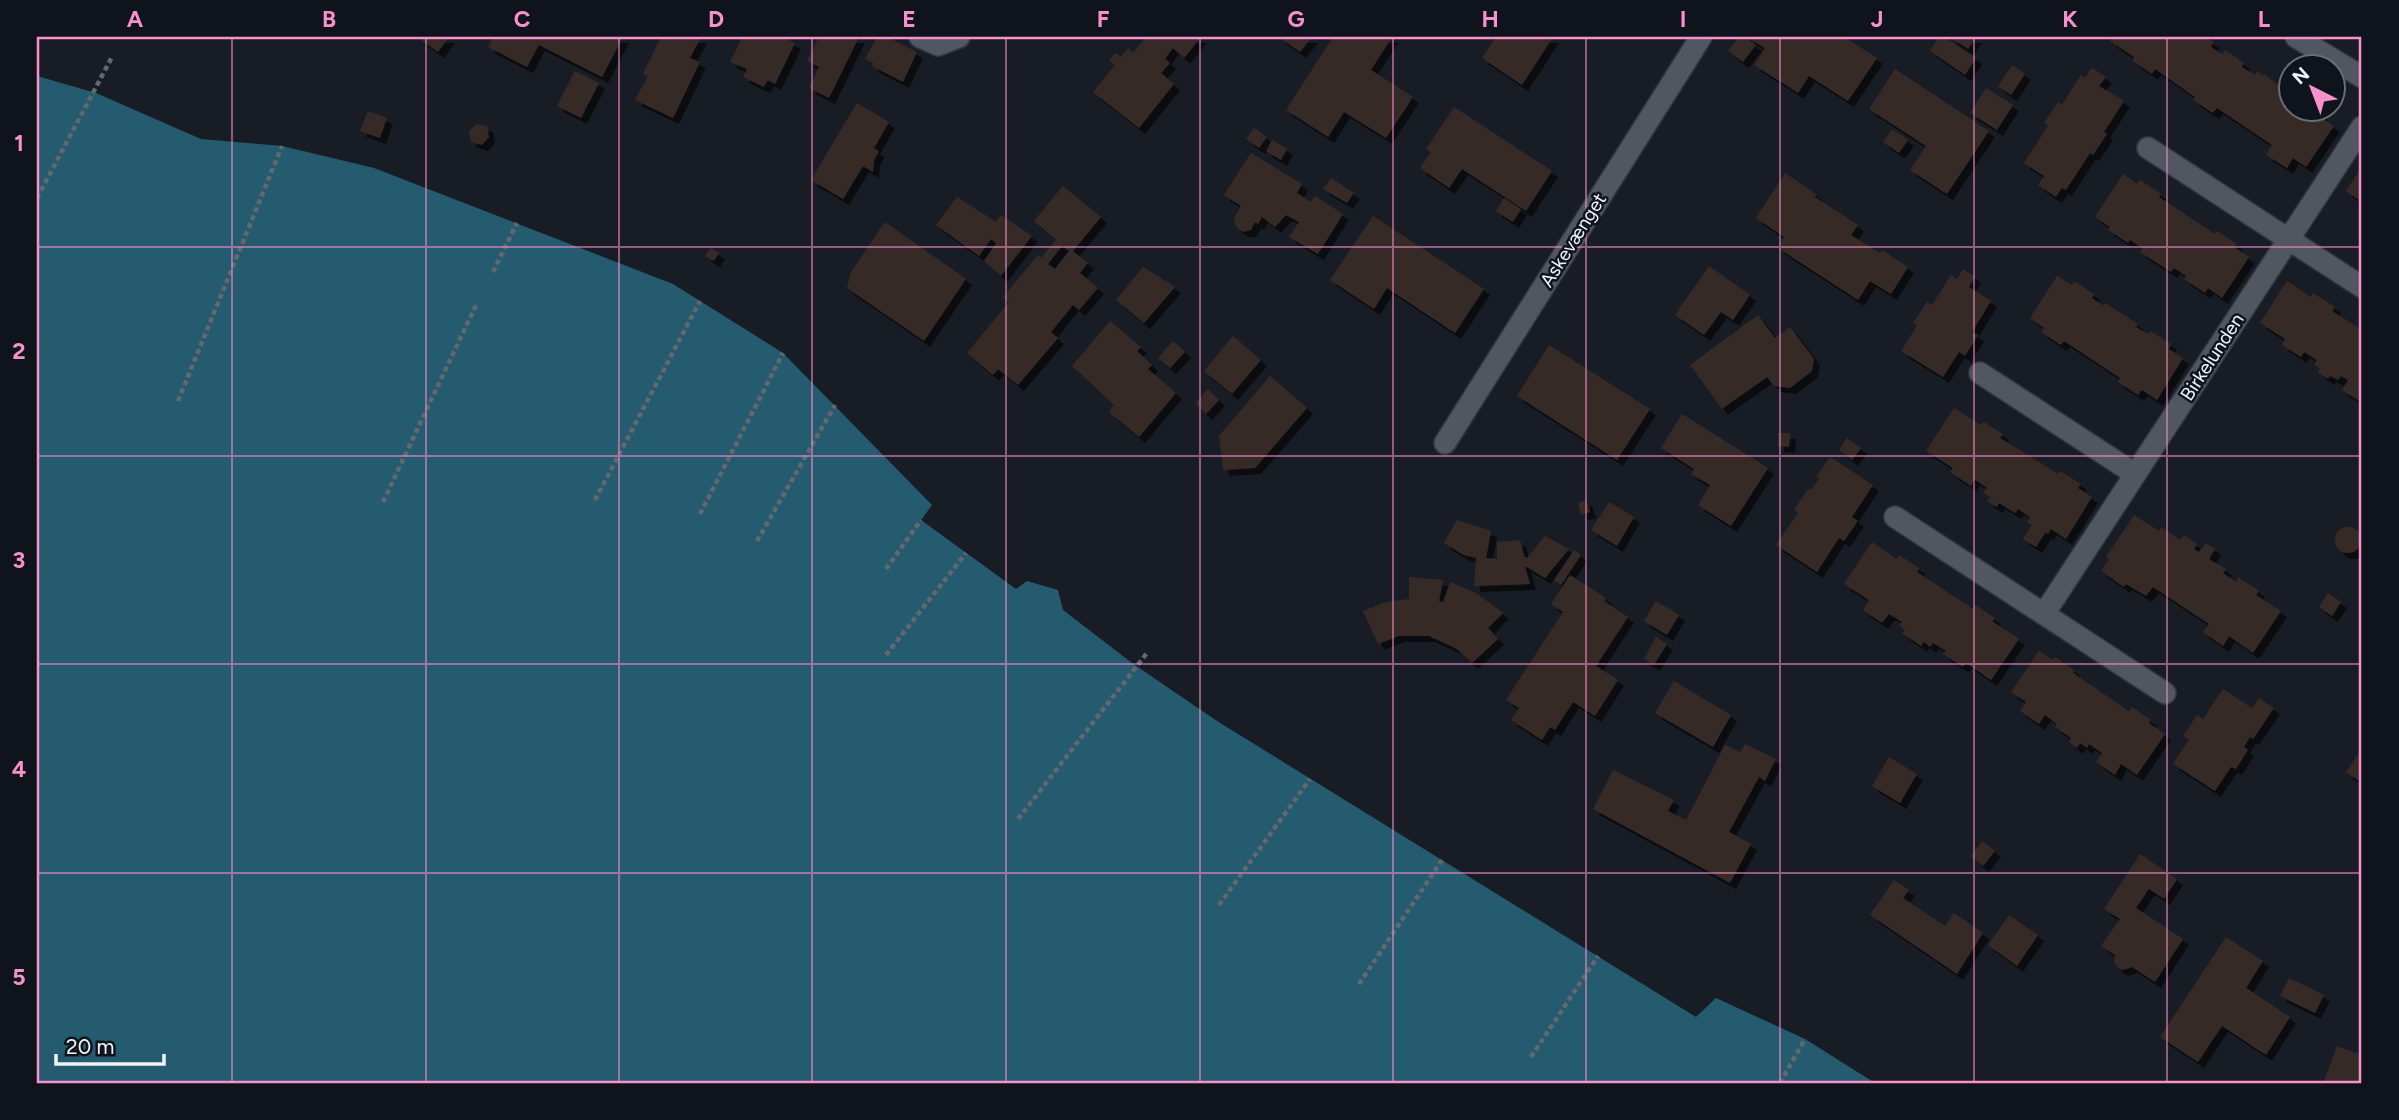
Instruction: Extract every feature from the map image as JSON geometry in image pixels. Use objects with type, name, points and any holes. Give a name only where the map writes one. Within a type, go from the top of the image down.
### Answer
[{"type":"street","points":[[920,37],[938,45],[959,37]]},
{"type":"street","name":"Askevænget","points":[[1445,443],[1700,37]]},
{"type":"street","points":[[2296,37],[2362,77]]},
{"type":"street","name":"Birkelunden","points":[[2044,614],[2362,127]]},
{"type":"street","points":[[2148,148],[2362,287]]},
{"type":"street","points":[[1980,373],[2135,474]]},
{"type":"street","points":[[1895,517],[2165,693]]},
{"type":"path","points":[[37,198],[112,57]]},
{"type":"path","points":[[178,401],[282,146]]},
{"type":"path","points":[[493,272],[517,223]]},
{"type":"path","points":[[595,500],[700,301]]},
{"type":"path","points":[[383,502],[477,303]]},
{"type":"path","points":[[700,514],[783,353]]},
{"type":"path","points":[[757,541],[835,405]]},
{"type":"path","points":[[886,569],[921,520]]},
{"type":"path","points":[[886,655],[966,553]]},
{"type":"path","points":[[1018,819],[1147,653]]},
{"type":"path","points":[[1219,905],[1310,779]]},
{"type":"path","points":[[1359,984],[1442,860]]},
{"type":"path","points":[[1531,1057],[1598,956]]},
{"type":"path","points":[[1780,1083],[1805,1039]]},
{"type":"water","points":[[37,76],[96,93],[201,139],[282,146],[374,168],[673,284],[783,353],[932,505],[921,520],[1016,589],[1027,581],[1058,590],[1063,610],[1132,663],[1217,721],[1696,1017],[1716,998],[1805,1039],[1875,1083],[37,1083]]},
{"type":"building","points":[[423,37],[449,37],[438,52],[421,40]]},
{"type":"building","points":[[493,37],[623,37],[602,77],[539,45],[527,67],[488,47]]},
{"type":"building","points":[[661,37],[701,37],[690,58],[700,62],[673,118],[635,100],[648,76],[643,74]]},
{"type":"building","points":[[742,37],[782,37],[795,43],[775,84],[768,80],[764,87],[743,77],[747,69],[730,62]]},
{"type":"building","points":[[819,37],[859,37],[829,98],[809,88],[819,67],[807,61]]},
{"type":"building","points":[[877,37],[887,37],[917,52],[903,82],[872,66],[873,63],[865,59]]},
{"type":"building","points":[[1146,37],[1201,37],[1184,58],[1173,48],[1165,59],[1170,63],[1161,73],[1174,84],[1139,128],[1093,92],[1115,65],[1109,60],[1115,53],[1121,57],[1128,48],[1133,53]]},
{"type":"building","points":[[1279,37],[1312,37],[1300,52]]},
{"type":"building","points":[[1333,37],[1392,37],[1371,70],[1413,97],[1386,138],[1344,112],[1328,137],[1286,110]]},
{"type":"building","points":[[1496,37],[1553,37],[1522,85],[1482,58]]},
{"type":"building","points":[[1739,37],[1744,37],[1756,45],[1743,62],[1728,51]]},
{"type":"building","points":[[1747,37],[1844,37],[1877,58],[1848,101],[1809,76],[1798,93],[1754,65],[1765,48]]},
{"type":"building","points":[[1939,37],[1944,37],[1976,58],[1965,75],[1930,51]]},
{"type":"building","points":[[1949,37],[1976,37],[1968,49]]},
{"type":"building","points":[[2113,37],[2205,37],[2214,42],[2211,47],[2222,54],[2225,50],[2244,63],[2242,67],[2255,75],[2257,71],[2263,76],[2264,74],[2276,83],[2276,122],[2328,122],[2334,126],[2306,167],[2293,158],[2287,168],[2266,155],[2272,145],[2217,108],[2213,113],[2155,69],[2152,74],[2133,61],[2134,57],[2110,41]]},
{"type":"building","points":[[2012,65],[2025,74],[2011,95],[1998,86]]},
{"type":"building","points":[[2092,68],[2106,77],[2099,86],[2124,101],[2093,155],[2090,153],[2066,190],[2062,188],[2056,197],[2038,185],[2044,176],[2024,163],[2048,126],[2044,123],[2058,102],[2062,105],[2081,75],[2085,78]]},
{"type":"building","points":[[1895,69],[1989,131],[1947,194],[1910,170],[1926,146],[1869,109]]},
{"type":"building","points":[[575,71],[599,83],[581,118],[557,106]]},
{"type":"building","points":[[1986,88],[2013,105],[1997,130],[1970,113]]},
{"type":"building","points":[[857,103],[889,122],[874,148],[879,151],[874,160],[873,172],[863,166],[843,199],[811,180]]},
{"type":"building","points":[[1454,107],[1552,171],[1526,211],[1462,169],[1449,188],[1420,168],[1431,152],[1426,149]]},
{"type":"building","points":[[368,111],[387,118],[380,138],[360,131]]},
{"type":"building","points":[[476,124],[487,126],[489,137],[482,145],[471,142],[469,131]]},
{"type":"building","points":[[1254,128],[1267,137],[1259,148],[1246,139]]},
{"type":"building","points":[[1892,129],[1908,140],[1899,153],[1883,142]]},
{"type":"building","points":[[1272,140],[1287,149],[1281,160],[1266,151]]},
{"type":"building","points":[[1251,153],[1302,184],[1297,193],[1311,202],[1315,196],[1343,214],[1318,254],[1289,237],[1299,222],[1286,215],[1275,227],[1262,217],[1258,224],[1255,222],[1251,230],[1244,232],[1236,227],[1234,218],[1241,206],[1224,195]]},
{"type":"building","points":[[2362,166],[2362,202],[2346,191]]},
{"type":"building","points":[[1785,173],[1816,194],[1815,197],[1858,225],[1851,235],[1908,267],[1891,294],[1870,281],[1858,300],[1778,248],[1784,237],[1756,218]]},
{"type":"building","points":[[2123,174],[2137,184],[2140,180],[2161,194],[2159,197],[2215,234],[2217,231],[2237,244],[2234,247],[2249,257],[2222,298],[2208,288],[2205,293],[2184,279],[2186,276],[2174,268],[2171,272],[2140,252],[2142,248],[2130,240],[2128,243],[2108,230],[2110,227],[2095,217]]},
{"type":"building","points":[[1331,178],[1354,193],[1347,203],[1323,189]]},
{"type":"building","points":[[1063,186],[1101,217],[1073,251],[1088,263],[1080,273],[1098,288],[1079,310],[1073,305],[1051,332],[1058,338],[1018,385],[998,369],[993,375],[967,353],[1009,302],[1003,297],[1038,255],[1041,258],[1056,240],[1034,221]],"holes":[[[1062,246],[1069,251],[1055,269],[1048,264]]]},
{"type":"building","points":[[957,197],[996,222],[1001,215],[1032,236],[1001,276],[984,261],[996,243],[991,239],[979,256],[936,225]]},
{"type":"building","points":[[1504,198],[1521,209],[1513,222],[1496,211]]},
{"type":"building","points":[[1373,216],[1484,289],[1455,333],[1387,288],[1374,309],[1330,280]]},
{"type":"building","points":[[885,222],[966,279],[924,341],[847,288],[851,272]]},
{"type":"building","points":[[710,248],[719,253],[714,261],[705,256]]},
{"type":"building","points":[[1709,266],[1750,295],[1733,320],[1721,312],[1704,335],[1675,315]]},
{"type":"building","points":[[1143,267],[1175,287],[1144,323],[1116,300]]},
{"type":"building","points":[[1963,269],[1975,277],[1969,287],[1991,301],[1972,332],[1978,335],[1965,356],[1959,352],[1943,377],[1901,351],[1917,326],[1913,323],[1927,302],[1932,305],[1951,275],[1957,279]]},
{"type":"building","points":[[2057,276],[2072,285],[2074,281],[2094,294],[2092,298],[2138,324],[2136,327],[2148,334],[2150,331],[2171,344],[2169,349],[2183,358],[2157,400],[2142,390],[2138,395],[2118,382],[2120,378],[2064,341],[2061,345],[2041,332],[2044,328],[2030,318]]},
{"type":"building","points":[[2287,281],[2311,297],[2313,293],[2335,307],[2332,311],[2362,330],[2361,402],[2342,390],[2348,380],[2341,376],[2338,380],[2330,376],[2328,379],[2318,372],[2320,368],[2314,365],[2317,360],[2304,352],[2301,357],[2282,345],[2285,339],[2260,323]]},
{"type":"building","points":[[1758,315],[1775,338],[1790,327],[1814,359],[1812,371],[1790,388],[1774,386],[1767,377],[1722,409],[1690,365]]},
{"type":"building","points":[[1110,321],[1141,347],[1137,351],[1152,365],[1148,369],[1176,393],[1139,437],[1109,412],[1114,405],[1072,366]]},
{"type":"building","points":[[1233,336],[1261,360],[1232,394],[1204,371]]},
{"type":"building","points":[[1173,341],[1185,352],[1170,368],[1158,358]]},
{"type":"building","points":[[1549,345],[1650,409],[1617,460],[1517,396]]},
{"type":"building","points":[[1270,376],[1307,408],[1255,468],[1223,470],[1219,436]]},
{"type":"building","points":[[1208,389],[1219,400],[1206,414],[1195,403]]},
{"type":"building","points":[[1954,408],[1981,425],[1984,422],[2003,434],[2000,438],[2058,474],[2060,471],[2081,484],[2078,488],[2092,497],[2066,539],[2051,529],[2036,547],[2023,539],[2032,525],[2027,522],[2030,517],[2018,509],[2015,513],[1999,503],[1997,507],[1987,501],[1990,497],[1983,493],[1987,488],[1974,479],[1971,486],[1950,472],[1953,468],[1926,451]]},
{"type":"building","points":[[1682,414],[1768,468],[1731,526],[1698,505],[1710,485],[1691,474],[1694,469],[1661,448]]},
{"type":"building","points":[[1778,433],[1790,433],[1789,447],[1778,446]]},
{"type":"building","points":[[1847,438],[1861,448],[1852,460],[1839,450]]},
{"type":"building","points":[[1830,457],[1873,485],[1852,517],[1858,521],[1844,541],[1839,538],[1817,572],[1776,545],[1798,513],[1794,510],[1808,489],[1811,490],[1819,479],[1816,477]]},
{"type":"building","points":[[1586,500],[1590,512],[1581,515],[1578,503]]},
{"type":"building","points":[[1609,502],[1634,517],[1617,546],[1591,530]]},
{"type":"building","points":[[2134,515],[2159,531],[2161,527],[2180,540],[2184,535],[2197,544],[2194,549],[2199,552],[2206,543],[2215,549],[2209,559],[2226,569],[2223,573],[2236,582],[2238,577],[2259,591],[2256,595],[2281,611],[2253,653],[2229,636],[2223,646],[2203,632],[2209,624],[2153,587],[2146,596],[2126,584],[2124,587],[2101,571],[2109,559],[2106,557]]},
{"type":"building","points":[[1457,520],[1491,531],[1486,558],[1497,559],[1497,542],[1520,540],[1527,558],[1545,536],[1569,549],[1545,578],[1525,566],[1530,584],[1474,586],[1476,558],[1464,555],[1444,543]]},
{"type":"building","points":[[2348,527],[2357,531],[2361,540],[2357,549],[2348,553],[2339,549],[2335,540],[2339,531]]},
{"type":"building","points":[[1872,542],[1897,559],[1899,555],[1919,568],[1917,572],[1973,609],[1975,605],[1995,618],[1992,621],[2019,639],[1991,680],[1966,663],[1963,667],[1943,654],[1946,651],[1933,643],[1930,647],[1924,642],[1921,646],[1902,633],[1905,630],[1899,625],[1902,622],[1889,614],[1882,623],[1863,610],[1869,600],[1844,584]]},
{"type":"building","points":[[1574,550],[1581,555],[1561,585],[1554,580]]},
{"type":"building","points":[[1570,575],[1606,598],[1604,601],[1628,617],[1596,666],[1618,680],[1595,716],[1573,702],[1555,730],[1550,727],[1542,740],[1511,720],[1519,708],[1506,700],[1563,612],[1551,604]]},
{"type":"building","points":[[1409,577],[1443,580],[1439,601],[1443,602],[1450,582],[1476,593],[1503,613],[1488,628],[1498,639],[1472,663],[1457,649],[1429,636],[1399,636],[1378,644],[1363,611],[1386,602],[1409,599]]},
{"type":"building","points":[[2328,593],[2341,602],[2332,616],[2319,607]]},
{"type":"building","points":[[1656,601],[1679,615],[1667,635],[1644,621]]},
{"type":"building","points":[[1656,637],[1667,644],[1654,665],[1644,659]]},
{"type":"building","points":[[2039,651],[2052,660],[2055,657],[2074,670],[2073,673],[2129,711],[2132,707],[2165,734],[2137,775],[2121,764],[2115,775],[2096,762],[2102,753],[2089,744],[2087,748],[2080,743],[2077,748],[2069,742],[2071,738],[2055,727],[2057,724],[2045,715],[2039,724],[2020,711],[2026,702],[2011,692]]},
{"type":"building","points":[[1674,681],[1731,715],[1713,747],[1655,713]]},
{"type":"building","points":[[2223,689],[2252,708],[2259,698],[2274,708],[2253,739],[2250,737],[2244,747],[2248,750],[2236,769],[2231,767],[2215,791],[2173,764],[2189,740],[2183,736],[2197,715],[2203,719]]},
{"type":"building","points":[[1745,744],[1776,759],[1765,781],[1759,777],[1729,832],[1751,844],[1730,883],[1593,809],[1613,770],[1674,800],[1668,811],[1686,820],[1725,745],[1740,752]]},
{"type":"building","points":[[2362,748],[2362,783],[2346,772]]},
{"type":"building","points":[[1889,757],[1917,774],[1900,803],[1872,786]]},
{"type":"building","points":[[1982,841],[1995,851],[1983,866],[1971,856]]},
{"type":"building","points":[[2140,854],[2177,879],[2164,899],[2149,889],[2136,908],[2183,939],[2155,982],[2132,967],[2123,970],[2118,968],[2114,962],[2115,955],[2101,946],[2120,919],[2104,909]]},
{"type":"building","points":[[1894,880],[1909,890],[1903,898],[1945,926],[1954,913],[1983,933],[1957,974],[1870,915]]},
{"type":"building","points":[[2009,915],[2038,935],[2017,966],[1988,945]]},
{"type":"building","points":[[2226,937],[2263,961],[2246,988],[2290,1017],[2266,1055],[2222,1026],[2198,1062],[2160,1037]]},
{"type":"building","points":[[2289,978],[2324,995],[2315,1013],[2280,996]]},
{"type":"building","points":[[2337,1046],[2362,1055],[2362,1083],[2323,1083]]}]
